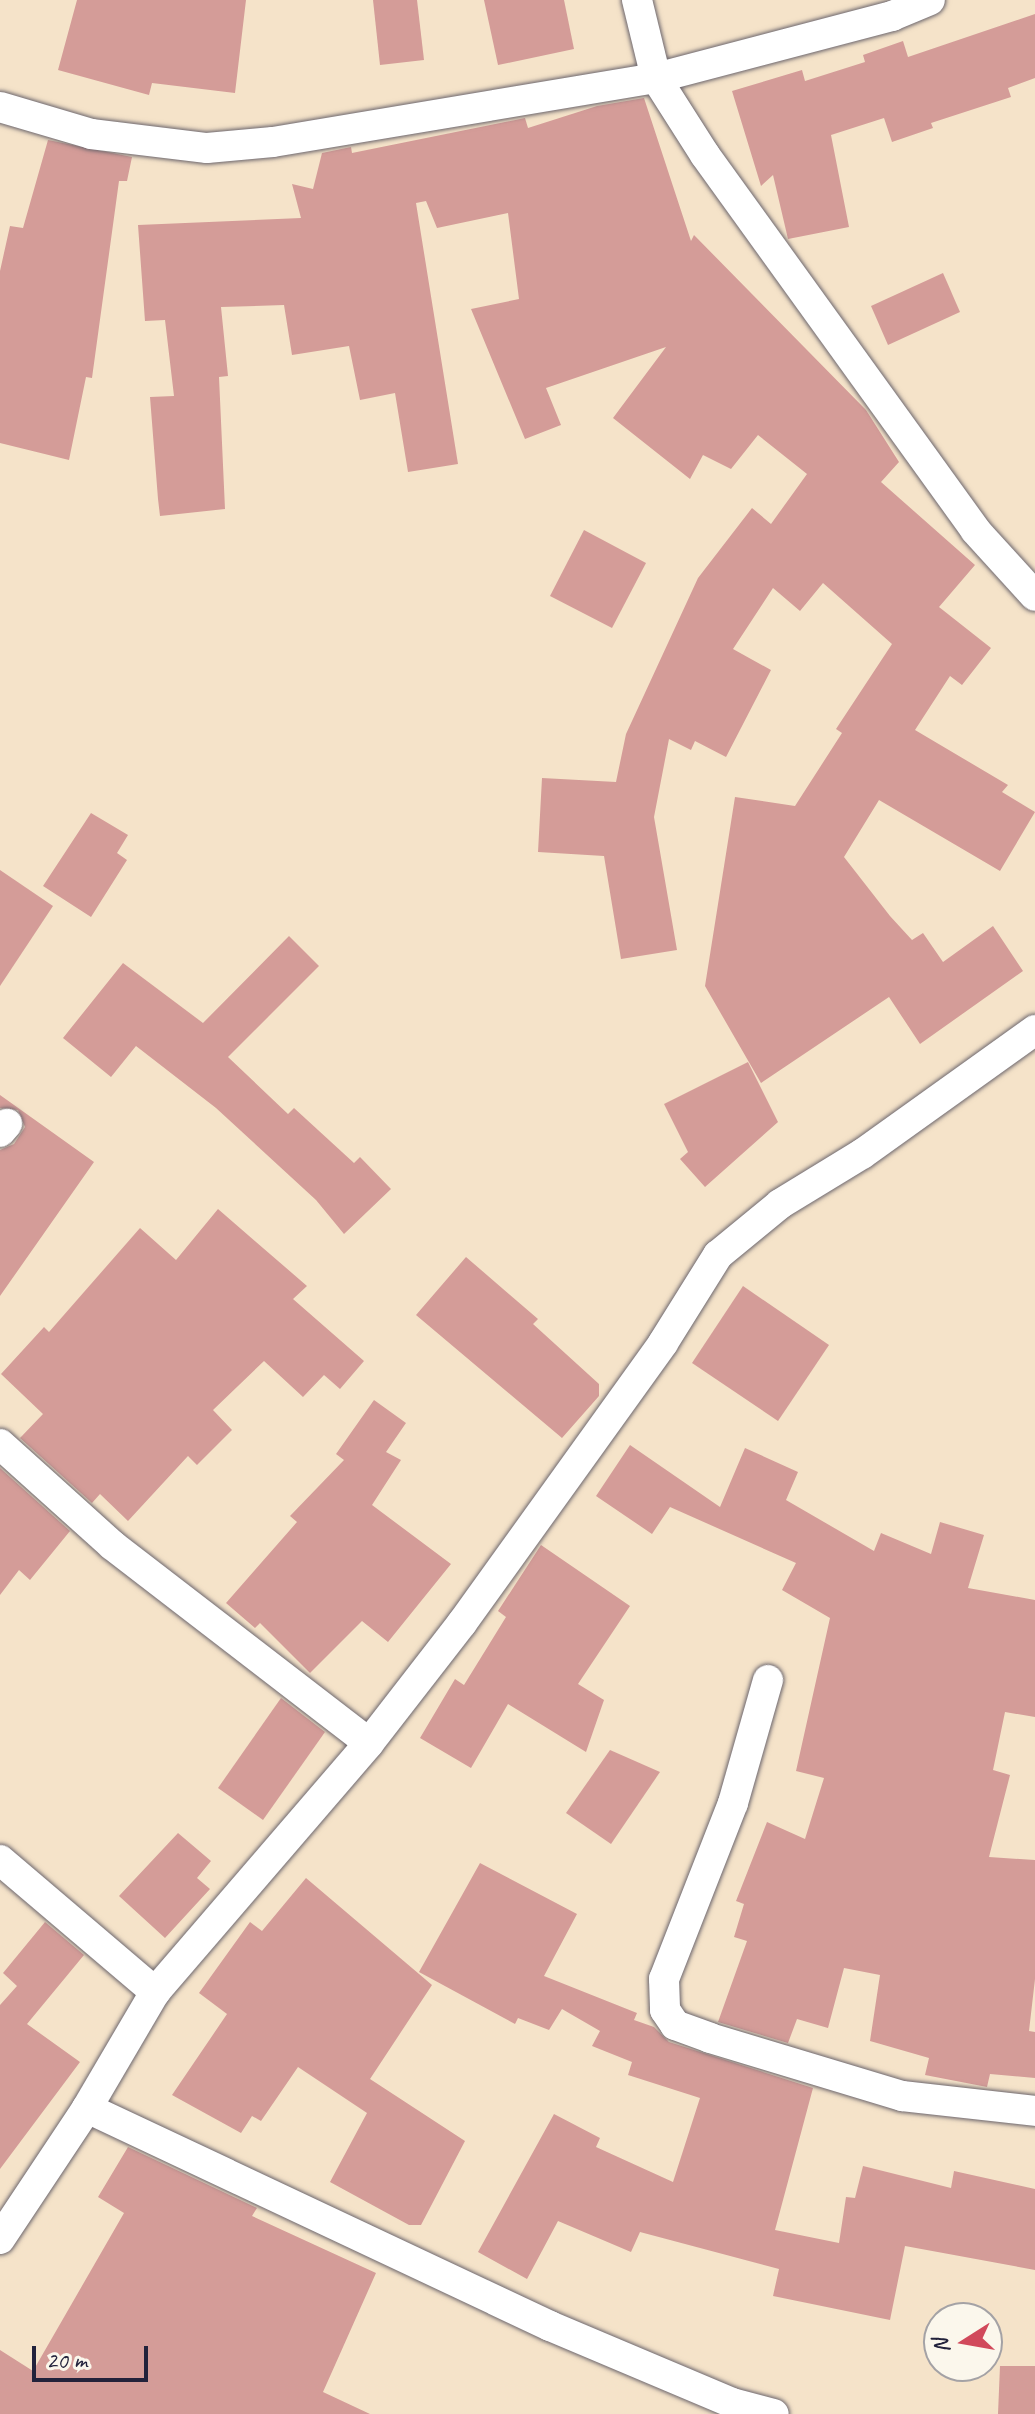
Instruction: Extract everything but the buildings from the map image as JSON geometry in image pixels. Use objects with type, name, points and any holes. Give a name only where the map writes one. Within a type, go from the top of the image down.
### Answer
[{"type":"street","points":[[637,0],[656,78],[831,334],[975,530],[1035,596]]},
{"type":"street","points":[[0,107],[91,134],[207,148],[656,78],[892,16],[930,0]]},
{"type":"street","points":[[0,2239],[87,2108],[155,1992],[369,1743],[654,1356],[718,1255],[780,1204],[862,1154],[1035,1030]]},
{"type":"street","points":[[0,1444],[112,1545],[369,1743]]},
{"type":"street","points":[[768,1680],[733,1803],[664,1979],[665,2010],[675,2025],[710,2038],[902,2096],[1035,2111]]},
{"type":"street","points":[[0,1860],[155,1992]]},
{"type":"street","points":[[87,2108],[550,2326],[732,2403],[774,2414]]}]
